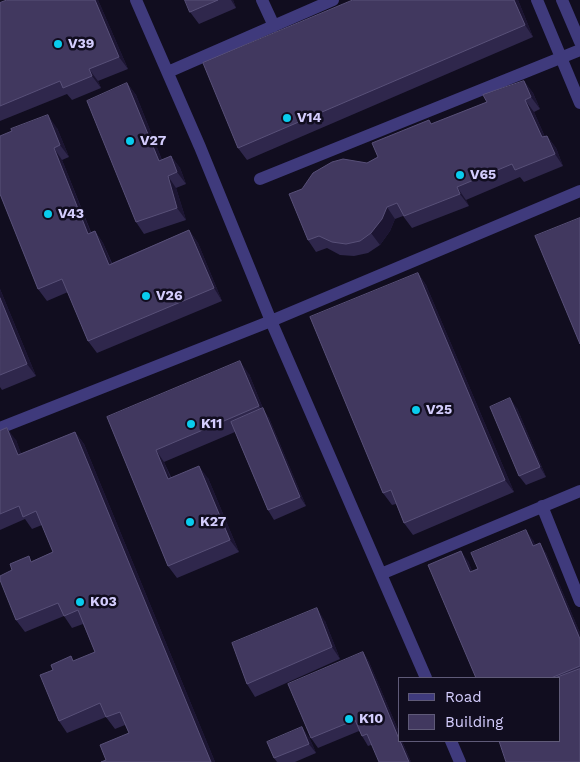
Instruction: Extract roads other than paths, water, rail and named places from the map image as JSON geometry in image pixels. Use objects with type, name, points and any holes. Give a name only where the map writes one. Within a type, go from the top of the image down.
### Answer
[{"type":"lane","points":[[136,0],[168,72],[271,321],[426,677]]},
{"type":"lane","points":[[262,0],[274,26]]},
{"type":"lane","points":[[168,72],[333,0]]},
{"type":"lane","points":[[537,0],[580,103]]},
{"type":"lane","points":[[562,0],[580,42]]},
{"type":"lane","points":[[260,179],[580,50]]},
{"type":"lane","points":[[0,428],[271,321],[580,191]]},
{"type":"lane","points":[[381,574],[580,491]]},
{"type":"lane","points":[[542,506],[580,601]]},
{"type":"lane","points":[[451,742],[460,762]]},
{"type":"place","name":"V39","points":[[58,44]]},
{"type":"place","name":"V14","points":[[287,118]]},
{"type":"place","name":"V27","points":[[130,141]]},
{"type":"place","name":"V65","points":[[460,175]]},
{"type":"place","name":"V43","points":[[48,214]]},
{"type":"place","name":"V26","points":[[146,296]]},
{"type":"place","name":"V25","points":[[416,410]]},
{"type":"place","name":"K11","points":[[191,424]]},
{"type":"place","name":"K27","points":[[190,522]]},
{"type":"place","name":"K03","points":[[80,602]]},
{"type":"place","name":"K10","points":[[349,719]]}]
